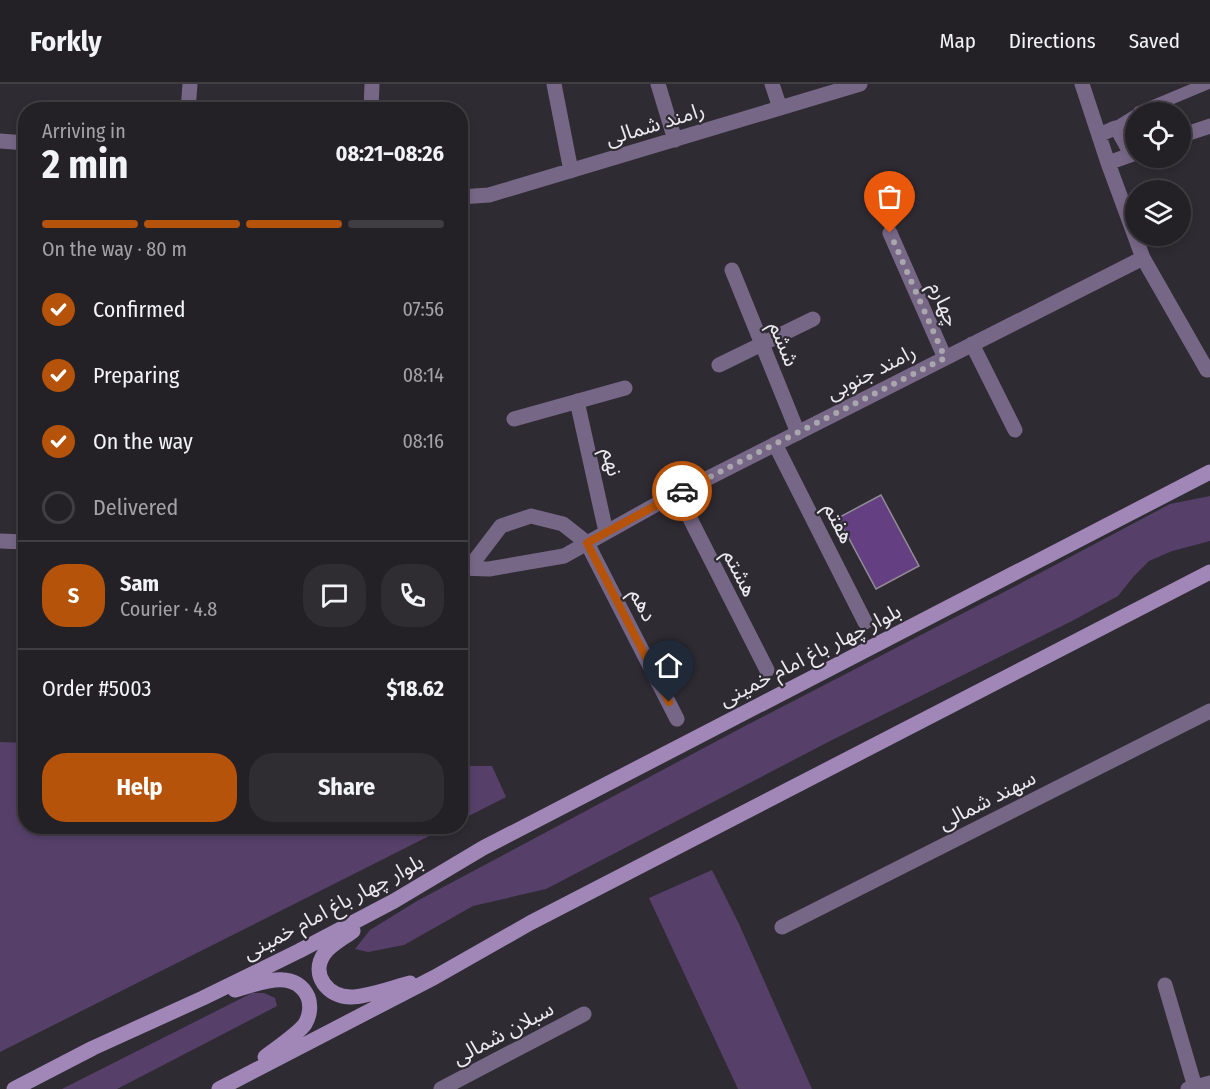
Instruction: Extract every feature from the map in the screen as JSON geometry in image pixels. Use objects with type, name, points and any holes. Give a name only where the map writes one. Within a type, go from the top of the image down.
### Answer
[{"type":"main road","name":"بلوار چهار باغ امام خمینی","points":[[14,1089],[93,1048],[299,951],[394,901],[483,848],[1210,472]]},
{"type":"main road","points":[[219,1089],[435,977],[530,923],[1210,572]]},
{"type":"main road","points":[[394,901],[324,952],[318,966],[319,978],[337,995],[352,997],[435,977]]},
{"type":"main road","points":[[203,998],[280,978],[296,983],[309,999],[310,1011],[304,1025],[234,1082]]},
{"type":"street","points":[[188,102],[189,84]]},
{"type":"street","points":[[371,102],[372,84]]},
{"type":"street","points":[[554,84],[571,171]]},
{"type":"street","points":[[658,84],[675,140]]},
{"type":"street","points":[[772,84],[780,108]]},
{"type":"street","name":"رامند شمالی","points":[[468,196],[489,195],[860,84]]},
{"type":"street","points":[[1082,84],[1143,258],[1207,370]]},
{"type":"street","points":[[1191,132],[1210,126]]},
{"type":"street","points":[[1099,135],[1114,128]]},
{"type":"street","points":[[0,141],[18,142]]},
{"type":"street","points":[[1108,163],[1125,157]]},
{"type":"street","name":"چهارم","points":[[890,233],[945,358]]},
{"type":"street","name":"رامند جنوبی","points":[[468,568],[489,569],[564,556],[677,493],[1143,258]]},
{"type":"street","name":"ششم","points":[[732,270],[798,433]]},
{"type":"street","points":[[719,365],[813,319]]},
{"type":"street","points":[[972,344],[1016,430]]},
{"type":"street","points":[[514,419],[625,388]]},
{"type":"street","name":"نهم","points":[[577,401],[606,532]]},
{"type":"street","name":"هفتم","points":[[776,444],[865,622]]},
{"type":"street","name":"هشتم","points":[[677,493],[767,670]]},
{"type":"street","points":[[468,564],[501,526],[531,516],[563,524],[587,543]]},
{"type":"street","points":[[0,541],[18,542]]},
{"type":"street","name":"دهم","points":[[587,543],[677,719]]},
{"type":"street","name":"سهند شمالی","points":[[782,927],[1210,711]]},
{"type":"street","points":[[1165,985],[1192,1088],[1210,1083]]},
{"type":"street","name":"سبلان شمالی","points":[[441,1089],[584,1014]]},
{"type":"lane","points":[[1165,102],[1206,84]]},
{"type":"lane","points":[[1125,121],[1114,128],[1125,143]]},
{"type":"shaded area","points":[[1210,496],[1210,541],[1172,551],[1149,561],[1118,596],[1072,621],[830,741],[546,889],[473,906],[404,945],[368,952],[355,949],[370,930],[417,901],[745,726],[1170,504]]},
{"type":"shaded area","points":[[0,742],[18,743],[18,834],[433,834],[0,1052]]},
{"type":"shaded area","points":[[468,766],[492,766],[506,797],[468,816]]},
{"type":"shaded area","points":[[712,870],[739,924],[812,1089],[738,1089],[649,898]]},
{"type":"shaded area","points":[[252,993],[264,993],[275,998],[277,1006],[117,1089],[62,1089]]},
{"type":"building","points":[[881,495],[919,566],[876,589],[838,518]]},
{"type":"way so far","points":[[682,491],[945,358],[890,233]]},
{"type":"route","points":[[669,702],[587,543],[682,491]]}]
